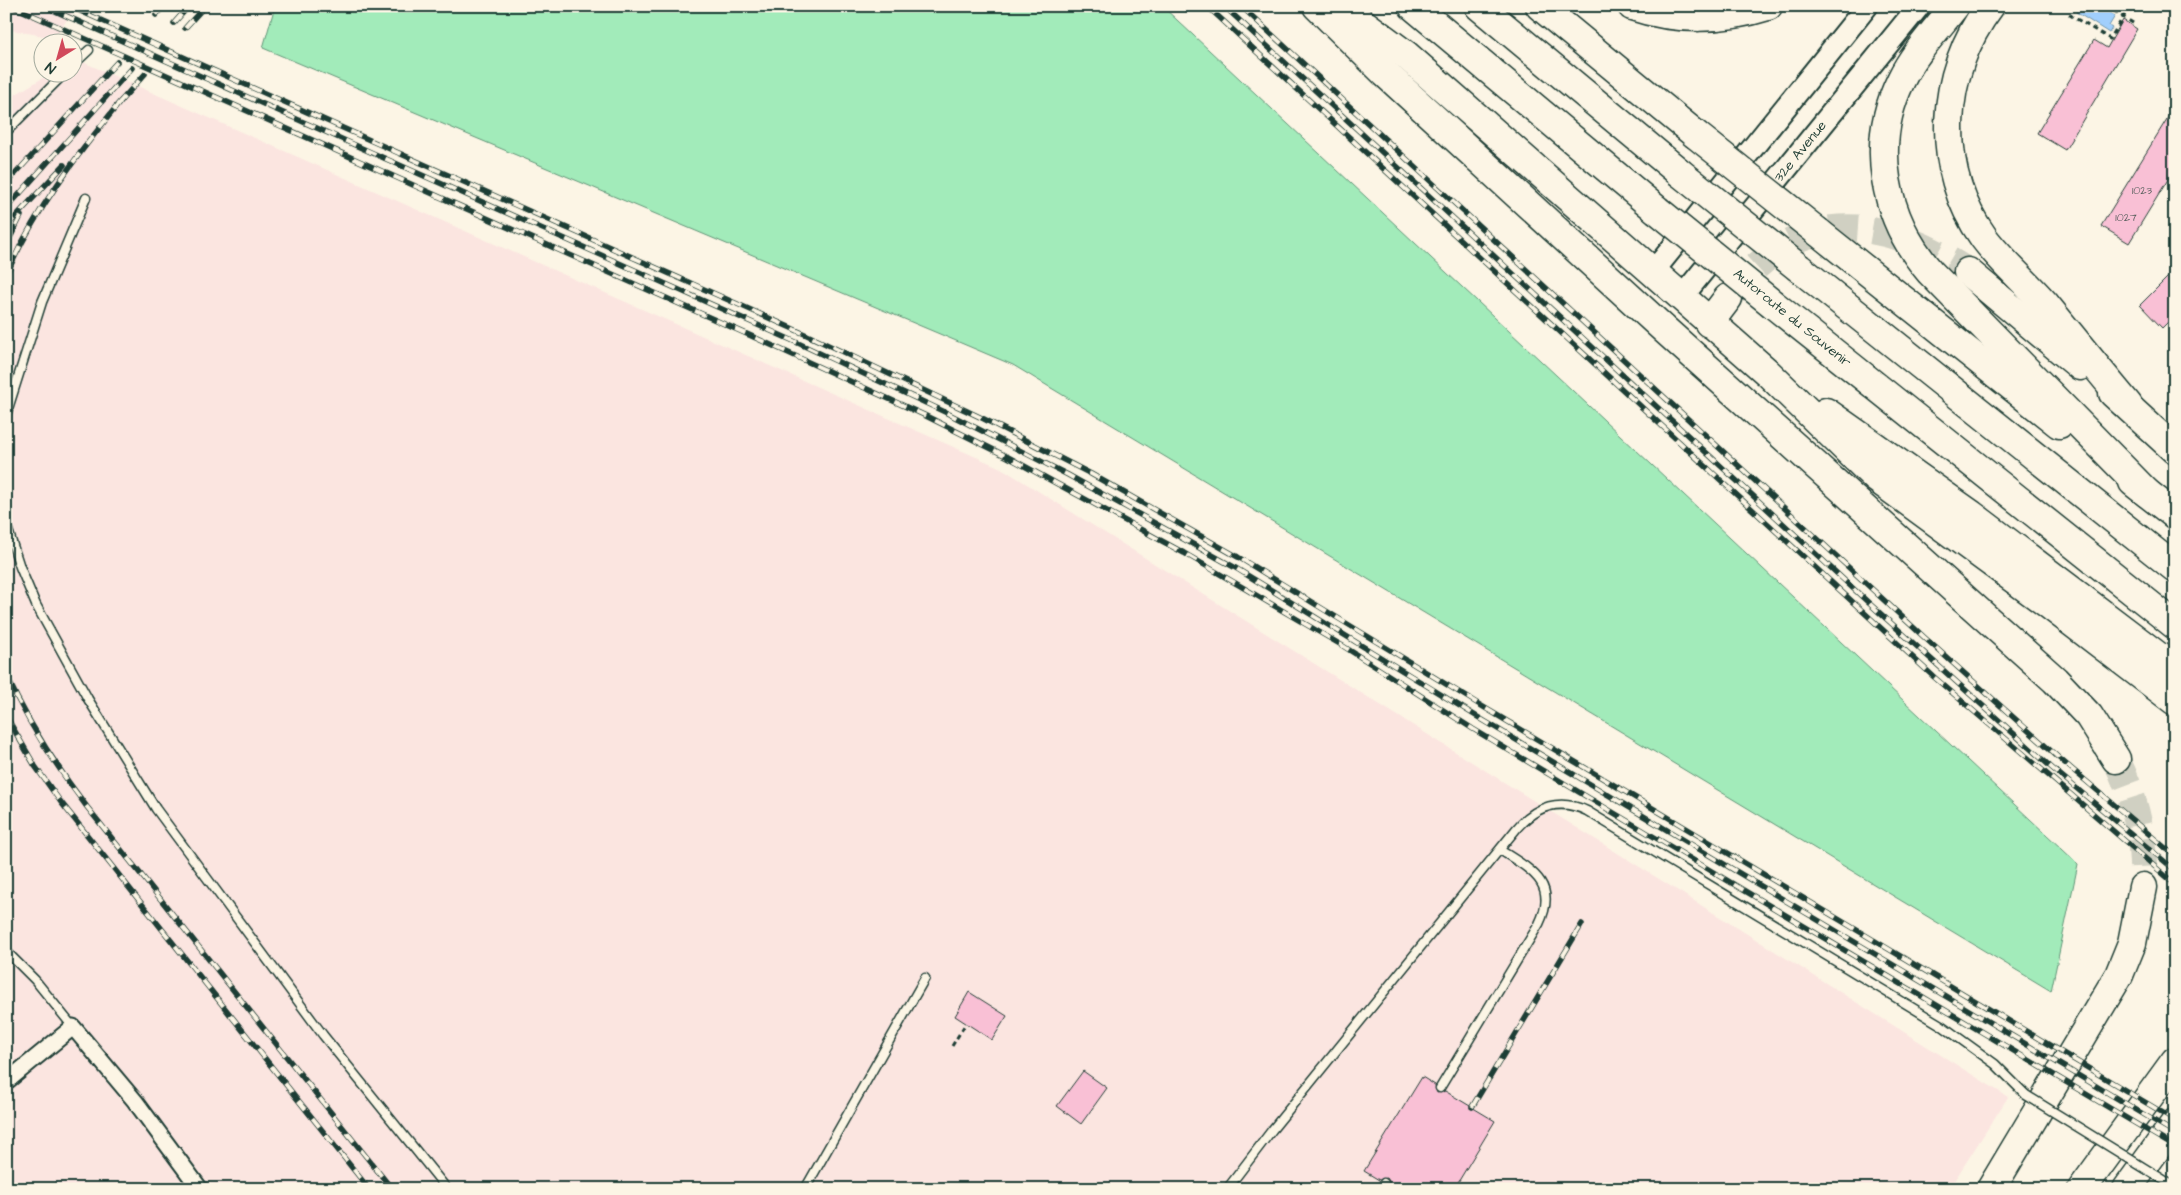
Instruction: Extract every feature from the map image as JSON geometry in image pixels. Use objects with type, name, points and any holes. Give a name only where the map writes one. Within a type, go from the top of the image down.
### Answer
[{"type":"highway","points":[[1316,6],[1394,81],[1665,330],[2055,680],[2089,716],[2116,759]]},
{"type":"highway","points":[[1340,6],[1406,54],[1652,273],[1767,372],[1876,478],[2048,604],[2175,702]]},
{"type":"highway","name":"Autoroute du Souvenir","points":[[1413,6],[1656,210],[2175,625]]},
{"type":"highway","points":[[1479,6],[1679,172],[2175,568]]},
{"type":"highway","points":[[1540,6],[1695,134],[2175,514]]},
{"type":"highway","points":[[1632,6],[1658,13],[1697,17],[1737,14],[1768,6]]},
{"type":"highway","points":[[1955,6],[1911,63],[1901,80],[1889,112],[1883,164],[1888,194],[1898,223],[1912,248],[1930,272],[2147,493]]},
{"type":"highway","points":[[1990,6],[1978,22],[1964,51],[1950,98],[1949,144],[1961,192],[1984,237],[2044,303],[2128,405]]},
{"type":"highway","points":[[1968,272],[2128,405],[2175,450]]},
{"type":"highway","points":[[1709,323],[1728,298]]},
{"type":"highway","points":[[1767,372],[1892,457],[2057,578],[2175,669]]},
{"type":"highway","points":[[1991,1189],[2119,975],[2132,943],[2142,887]]},
{"type":"highway","points":[[2082,1189],[2175,1061]]},
{"type":"highway","points":[[2127,1189],[2175,1123]]},
{"type":"main road","points":[[1652,273],[1867,6]]},
{"type":"main road","name":"32e Avenue","points":[[1681,298],[1920,6]]},
{"type":"street","points":[[6,1082],[74,1027],[135,1101],[200,1189]]},
{"type":"lane","points":[[82,56],[88,50]]},
{"type":"lane","points":[[6,132],[56,82]]},
{"type":"lane","points":[[6,414],[42,302],[86,198]]},
{"type":"lane","points":[[6,524],[20,567],[36,605],[88,700],[156,809],[323,1035],[448,1189]]},
{"type":"lane","points":[[1227,1189],[1272,1130],[1517,828],[1533,812],[1556,804],[1577,806],[1587,811],[1942,1025],[1994,1064],[2026,1096],[2175,1187]]},
{"type":"lane","points":[[1440,1088],[1539,924],[1548,903],[1543,886],[1536,876],[1500,850]]},
{"type":"lane","points":[[6,951],[35,980],[74,1027]]},
{"type":"lane","points":[[806,1189],[925,978]]},
{"type":"path","points":[[2076,6],[2070,14],[2110,39],[2130,6]]},
{"type":"path","points":[[2106,6],[2136,25]]},
{"type":"path","points":[[952,1046],[966,1023]]},
{"type":"shaded area","points":[[6,6],[77,6],[58,32],[32,32],[32,34],[6,29]]},
{"type":"shaded area","points":[[82,62],[1001,468],[2008,1097],[1949,1189],[6,1189],[6,100],[36,82],[82,82]]},
{"type":"green space","points":[[275,6],[1162,6],[2078,864],[2051,991],[1013,365],[263,48]]},
{"type":"water","points":[[2080,6],[2099,6],[2115,16],[2109,26],[2112,28],[2109,33],[2076,12]]},
{"type":"building","points":[[2123,20],[2137,29],[2065,150],[2037,133],[2094,40],[2107,48]]},
{"type":"building","points":[[2175,106],[2175,168],[2129,243],[2101,226]]},
{"type":"building","points":[[2175,270],[2175,315],[2162,328],[2140,305]]},
{"type":"building","points":[[969,992],[1007,1016],[992,1040],[955,1016]]},
{"type":"building","points":[[1083,1071],[1107,1088],[1081,1124],[1057,1106]]},
{"type":"building","points":[[1422,1077],[1435,1085],[1437,1093],[1445,1091],[1495,1121],[1454,1189],[1393,1189],[1389,1186],[1387,1178],[1379,1180],[1364,1171]]},
{"type":"tunnel","points":[[1728,298],[1755,268],[1782,247],[1811,234],[1840,228],[1871,230],[1902,238],[1935,252],[1968,272]]},
{"type":"tunnel","points":[[2116,759],[2129,790],[2138,821],[2141,837],[2143,887]]},
{"type":"railway","points":[[12,6],[758,339],[924,415],[1008,457],[1184,553],[1343,646],[1473,729],[2175,1147]]},
{"type":"railway","points":[[44,6],[798,343],[947,413],[1068,475],[1234,567],[1476,716],[2175,1133]]},
{"type":"railway","points":[[69,6],[807,335],[984,419],[1091,474],[1238,557],[1480,705],[2175,1120]]},
{"type":"railway","points":[[156,15],[164,6]]},
{"type":"railway","points":[[174,23],[189,6]]},
{"type":"railway","points":[[185,28],[205,6]]},
{"type":"railway","points":[[1207,6],[1934,677],[2175,884]]},
{"type":"railway","points":[[1224,6],[1871,605],[2052,768],[2175,870]]},
{"type":"railway","points":[[1241,6],[1925,638],[2060,759],[2175,856]]},
{"type":"railway","points":[[6,184],[117,62]]},
{"type":"railway","points":[[6,209],[132,68]]},
{"type":"railway","points":[[117,105],[145,74]]},
{"type":"railway","points":[[6,276],[43,206],[88,142],[121,101]]},
{"type":"railway","points":[[6,227],[64,165]]},
{"type":"railway","points":[[6,246],[21,216]]},
{"type":"railway","points":[[6,675],[23,710],[43,743],[87,807],[392,1189]]},
{"type":"railway","points":[[6,716],[35,766],[60,801],[369,1189]]},
{"type":"railway","points":[[1472,1107],[1582,924]]}]
